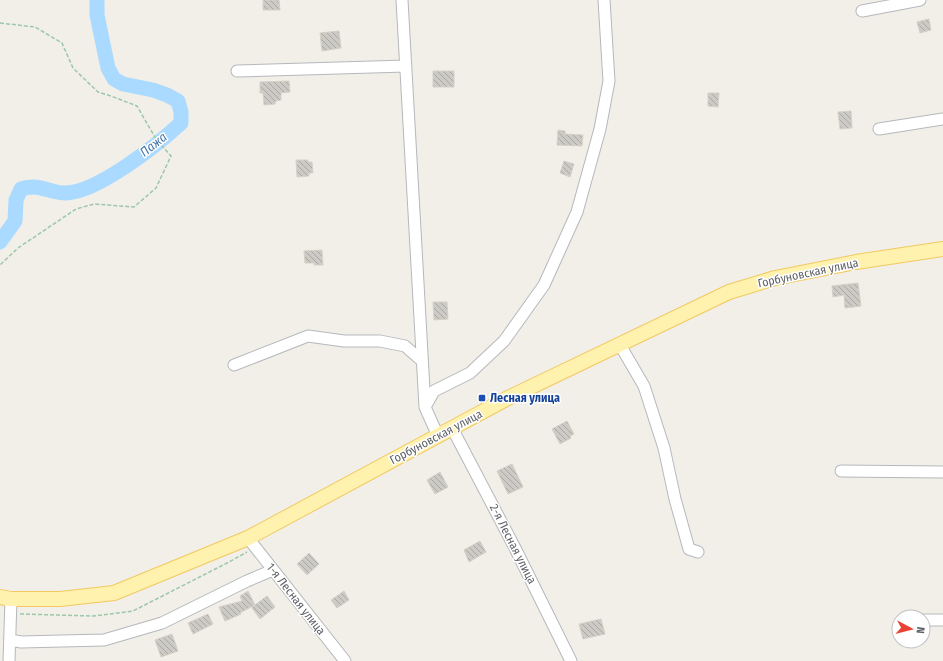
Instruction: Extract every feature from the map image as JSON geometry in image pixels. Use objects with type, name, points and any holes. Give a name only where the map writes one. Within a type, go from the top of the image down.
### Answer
[{"type":"main road","name":"Горбуновская улица","points":[[5,598],[60,599],[114,593],[252,542],[452,428],[508,398],[729,292],[775,278],[856,262],[943,249]]},
{"type":"street","points":[[402,0],[425,407],[438,436]]},
{"type":"street","points":[[425,407],[434,391],[470,373],[504,341],[544,285],[577,212],[600,129],[609,80],[604,0]]},
{"type":"street","points":[[862,11],[920,0]]},
{"type":"street","points":[[237,72],[406,66]]},
{"type":"street","points":[[880,129],[943,119]]},
{"type":"street","points":[[234,365],[308,336],[344,341],[380,341],[405,346],[422,361]]},
{"type":"street","points":[[620,345],[644,386],[664,448],[675,499],[689,549],[698,552]]},
{"type":"street","name":"2-я Лесная улица","points":[[452,428],[515,548],[571,661]]},
{"type":"street","points":[[840,471],[943,472]]},
{"type":"street","name":"1-я Лесная улица","points":[[252,542],[345,661]]},
{"type":"street","points":[[10,640],[21,642],[104,640],[162,623],[247,580],[273,570]]},
{"type":"street","points":[[5,598],[10,614],[9,661]]},
{"type":"street","points":[[931,620],[943,620]]},
{"type":"path","points":[[0,23],[35,27],[62,43],[73,68],[98,92],[137,106],[156,139],[170,156],[156,188],[134,207],[94,204],[76,210],[18,248],[0,265]]},
{"type":"path","points":[[10,614],[93,616],[133,612],[229,562],[252,542]]},
{"type":"building","points":[[263,0],[279,0],[280,10],[263,10]]},
{"type":"building","points":[[929,19],[931,30],[920,33],[917,22]]},
{"type":"building","points":[[339,31],[341,48],[322,51],[320,33]]},
{"type":"building","points":[[433,71],[454,71],[454,87],[433,87]]},
{"type":"building","points":[[289,81],[290,92],[281,93],[281,100],[276,101],[275,104],[264,105],[263,93],[260,93],[260,82]]},
{"type":"building","points":[[708,93],[719,93],[718,107],[708,106]]},
{"type":"building","points":[[851,111],[852,128],[840,129],[838,112]]},
{"type":"building","points":[[558,130],[565,131],[565,134],[583,135],[582,146],[557,145]]},
{"type":"building","points":[[296,160],[308,160],[308,162],[312,162],[313,173],[309,173],[309,176],[297,177]]},
{"type":"building","points":[[564,161],[574,164],[570,177],[560,173]]},
{"type":"building","points":[[322,250],[323,265],[305,263],[304,251]]},
{"type":"building","points":[[858,283],[861,306],[845,308],[844,295],[833,297],[832,286]]},
{"type":"building","points":[[433,302],[447,302],[448,319],[434,320]]},
{"type":"building","points":[[567,421],[574,434],[570,436],[571,438],[560,444],[552,429]]},
{"type":"building","points":[[512,464],[523,487],[508,494],[497,471]]},
{"type":"building","points":[[440,472],[448,487],[435,494],[427,480]]},
{"type":"building","points":[[480,541],[486,552],[469,562],[464,550]]},
{"type":"building","points":[[309,553],[319,564],[307,575],[297,564]]},
{"type":"building","points":[[248,591],[255,605],[240,613],[241,614],[225,621],[219,607],[242,601],[240,596]]},
{"type":"building","points":[[344,591],[349,600],[337,608],[331,600]]},
{"type":"building","points":[[267,596],[275,607],[260,619],[252,608]]},
{"type":"building","points":[[208,614],[213,624],[193,634],[188,623]]},
{"type":"building","points":[[601,619],[605,634],[583,639],[579,624]]},
{"type":"building","points":[[172,634],[178,651],[161,657],[155,640]]},
{"type":"waterway","name":"Пажа","points":[[0,242],[15,221],[16,200],[21,189],[34,187],[66,193],[79,191],[94,185],[143,155],[181,123],[181,112],[178,101],[153,90],[123,84],[114,79],[108,68],[97,15],[97,0]]},
{"type":"place","name":"Лесная улица","points":[[482,398]]}]
